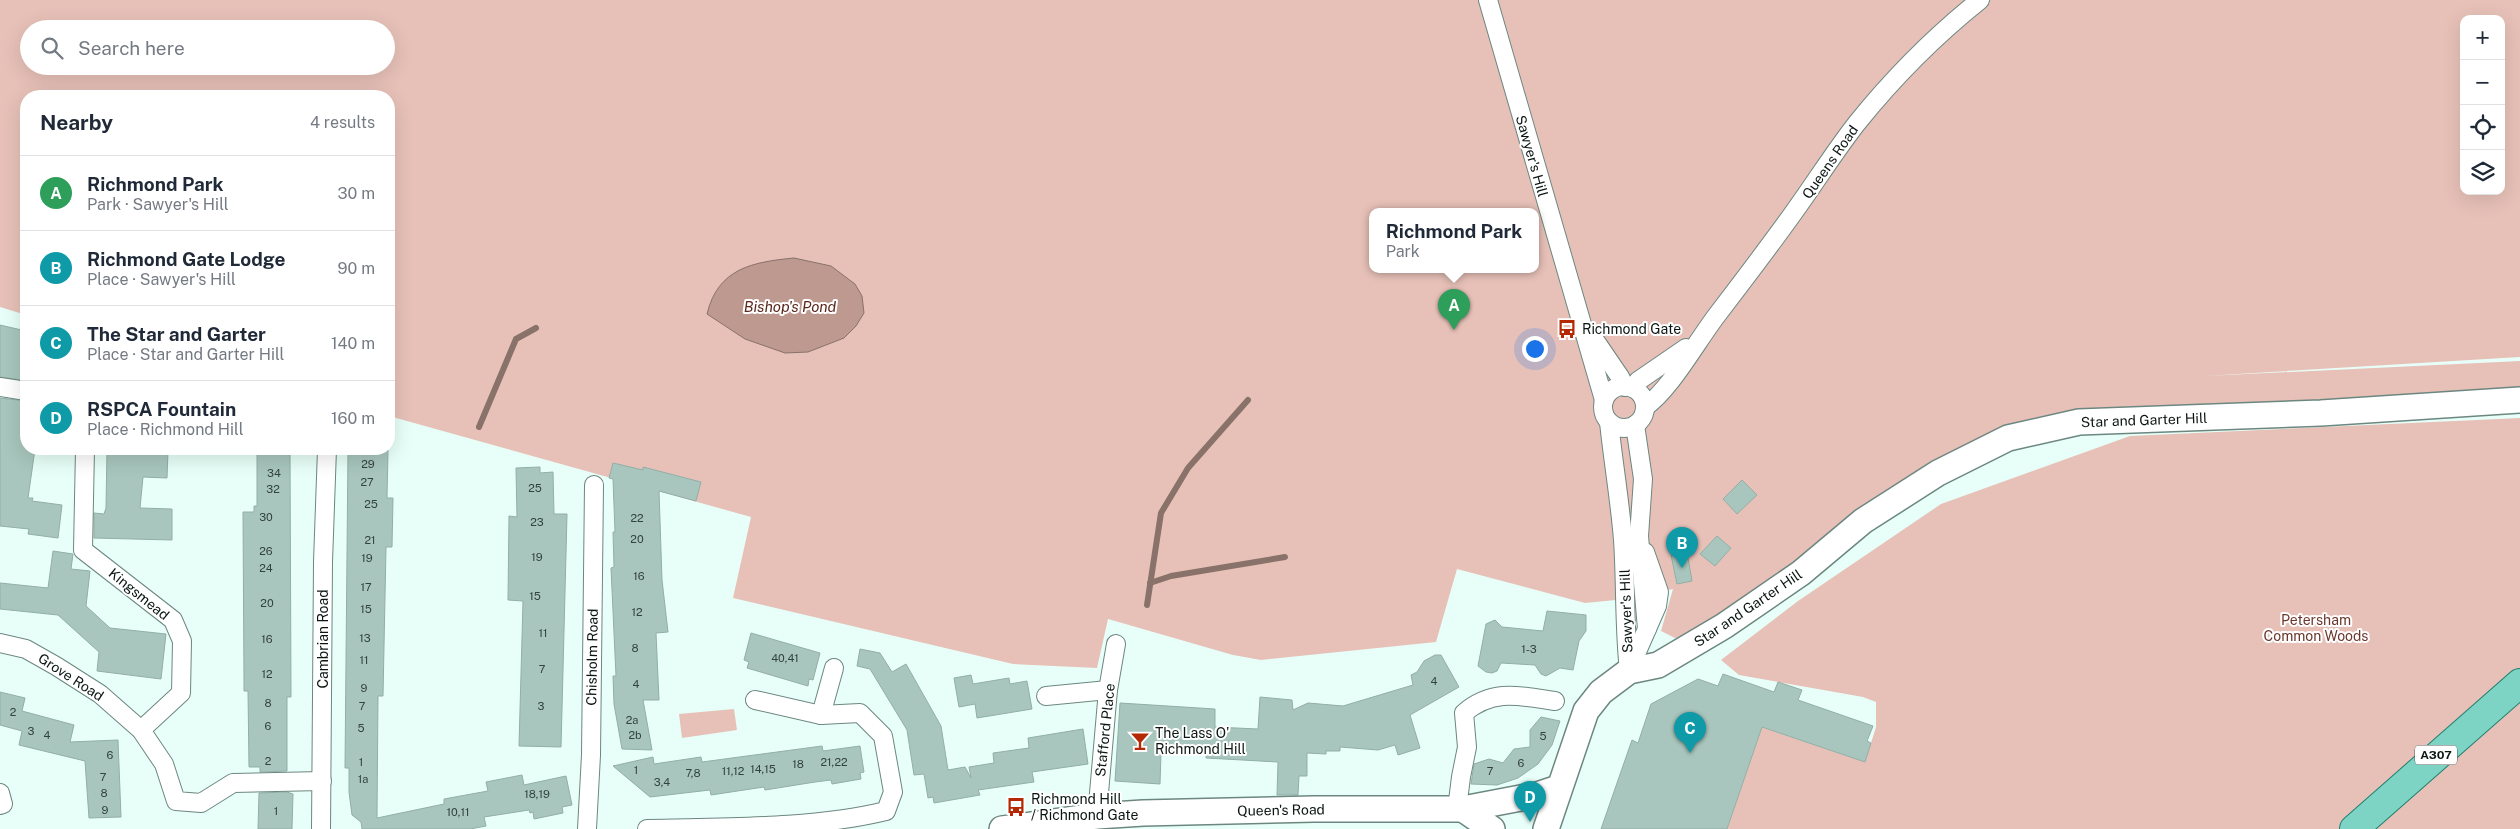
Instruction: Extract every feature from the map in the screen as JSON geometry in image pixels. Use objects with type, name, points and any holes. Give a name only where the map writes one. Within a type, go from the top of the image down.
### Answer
[{"type":"main road","name":"Star and Garter Hill","points":[[1629,671],[1658,665],[1724,626],[1801,573],[1863,521],[1938,473],[2008,438],[2079,422],[2312,413],[2520,400]]},
{"type":"main road","points":[[1546,829],[1558,788],[1586,710],[1601,692],[1629,671]]},
{"type":"main road","name":"A307","points":[[2354,829],[2520,683]]},
{"type":"main road","name":"Queen's Road","points":[[1002,829],[1097,816],[1314,809],[1460,809],[1537,795],[1558,788]]},
{"type":"main road","points":[[1460,809],[1492,829]]},
{"type":"street","name":"Sawyer's Hill","points":[[1488,0],[1604,400]]},
{"type":"street","name":"Queens Road","points":[[1645,407],[1652,402],[1670,379],[1697,340],[1778,236],[1857,123],[1906,68],[1949,25],[1980,0]]},
{"type":"street","name":"Sawyer's Hill","points":[[1577,311],[1628,388]]},
{"type":"street","name":"Queens Road","points":[[1628,388],[1697,340]]},
{"type":"street","points":[[0,387],[20,390]]},
{"type":"street","points":[[1628,388],[1641,396],[1645,407],[1641,420],[1636,425],[1622,428],[1609,422],[1605,416],[1604,400],[1613,390],[1628,388]]},
{"type":"street","name":"Sawyer's Hill","points":[[1609,422],[1622,538],[1626,598],[1625,639],[1629,671]]},
{"type":"street","name":"Sawyer's Hill","points":[[1629,671],[1656,606],[1659,592],[1639,536],[1643,479],[1636,425]]},
{"type":"street","name":"Kingsmead","points":[[85,455],[83,550],[173,620],[182,641],[181,693],[141,730]]},
{"type":"street","name":"Cambrian Road","points":[[321,829],[323,562],[327,455]]},
{"type":"street","name":"Chisholm Road","points":[[587,829],[591,755],[594,485]]},
{"type":"street","name":"Grove Road","points":[[0,643],[26,649],[63,671],[100,694],[141,730],[164,764],[176,801],[200,803],[233,782],[322,780]]},
{"type":"street","name":"Stafford Place","points":[[1097,816],[1108,690],[1116,644]]},
{"type":"street","points":[[821,715],[834,668]]},
{"type":"street","points":[[1046,696],[1108,690]]},
{"type":"street","points":[[1460,809],[1460,777],[1468,747],[1464,713],[1487,699],[1511,694],[1555,701]]},
{"type":"street","points":[[647,829],[816,824],[854,821],[886,811],[893,792],[883,736],[860,713],[821,715],[754,700]]},
{"type":"street","points":[[0,793],[3,804],[0,805]]},
{"type":"green space","points":[[0,0],[2520,0],[2520,357],[2205,376],[2520,361],[2520,391],[1999,431],[1789,572],[1679,640],[1661,631],[1673,589],[1616,600],[1585,603],[1457,569],[1436,642],[1261,660],[1233,655],[1108,619],[1097,668],[1013,664],[733,598],[751,517],[395,418],[395,90],[20,90],[20,313],[0,307]]},
{"type":"green space","name":"Petersham Common Woods","points":[[2520,418],[2520,829],[1727,829],[1762,727],[1865,762],[1876,727],[1876,702],[1863,697],[1739,675],[1721,660],[1798,601],[1941,504],[2130,436]]},
{"type":"green space","points":[[734,709],[737,730],[682,738],[679,714]]},
{"type":"water","name":"Bishop's Pond","points":[[794,258],[831,266],[855,284],[862,296],[864,313],[856,326],[844,338],[808,352],[785,353],[745,339],[707,314],[719,286],[739,270],[751,265]]},
{"type":"building","points":[[0,325],[20,330],[20,380],[0,377]]},
{"type":"building","points":[[0,398],[20,400],[20,455],[34,455],[28,498],[33,498],[32,501],[62,505],[58,538],[28,534],[29,529],[0,526]]},
{"type":"building","points":[[107,455],[168,455],[167,478],[143,477],[140,508],[172,509],[172,540],[94,538],[94,513],[104,514],[106,508]]},
{"type":"building","points":[[257,455],[290,455],[291,697],[287,697],[287,771],[260,772],[260,767],[249,767],[248,691],[244,691],[243,512],[254,512],[254,506],[257,506]]},
{"type":"building","points":[[348,455],[388,455],[387,498],[393,498],[392,547],[386,547],[383,696],[378,696],[377,818],[444,804],[444,799],[488,791],[486,782],[522,775],[524,785],[566,776],[572,805],[562,807],[563,813],[534,819],[533,812],[530,813],[529,810],[484,817],[486,826],[470,829],[362,829],[361,822],[352,815],[349,792],[349,768],[345,768]]},
{"type":"building","points":[[613,463],[643,470],[643,467],[701,482],[696,501],[659,491],[662,580],[668,632],[656,633],[659,700],[643,700],[652,750],[622,749],[614,704],[613,676],[616,676],[611,568],[614,567],[613,532],[615,532],[613,479],[609,478]]},
{"type":"building","points":[[540,467],[540,473],[553,472],[554,514],[567,514],[561,747],[519,746],[523,601],[508,600],[509,516],[517,517],[516,468]]},
{"type":"building","points":[[1742,480],[1757,495],[1737,514],[1723,499]]},
{"type":"building","points":[[1717,536],[1731,548],[1715,566],[1700,554]]},
{"type":"building","points":[[53,551],[73,554],[71,569],[90,571],[86,606],[110,628],[166,634],[161,679],[97,671],[99,652],[58,615],[0,609],[0,583],[48,588]]},
{"type":"building","points":[[1687,552],[1692,581],[1677,584],[1671,555]]},
{"type":"building","points":[[1547,611],[1586,615],[1586,631],[1579,641],[1573,670],[1560,668],[1546,676],[1541,674],[1535,665],[1501,663],[1497,671],[1492,673],[1486,672],[1478,666],[1486,624],[1495,620],[1502,627],[1543,631]]},
{"type":"building","points":[[751,633],[820,653],[813,680],[809,679],[808,686],[747,668],[749,662],[744,660]]},
{"type":"building","points":[[860,649],[880,653],[892,672],[906,664],[941,726],[948,770],[965,767],[971,778],[969,767],[994,763],[993,753],[1029,748],[1028,738],[1083,729],[1088,764],[1032,772],[1034,782],[978,790],[980,795],[934,803],[933,797],[928,798],[924,774],[914,775],[907,730],[870,669],[857,666]]},
{"type":"building","points":[[1435,655],[1441,655],[1459,687],[1410,715],[1420,748],[1398,755],[1395,745],[1378,750],[1340,747],[1340,751],[1326,751],[1326,754],[1307,753],[1307,776],[1299,776],[1298,795],[1277,795],[1278,762],[1206,758],[1206,753],[1161,753],[1160,784],[1115,781],[1120,703],[1215,709],[1215,727],[1258,729],[1260,697],[1292,700],[1293,710],[1308,703],[1343,706],[1413,685],[1411,675],[1417,672],[1424,661]]},
{"type":"building","points":[[1723,674],[1774,692],[1778,682],[1802,690],[1798,700],[1873,726],[1867,741],[1871,743],[1865,762],[1762,727],[1727,829],[1601,829],[1632,740],[1638,743],[1651,704],[1698,679],[1718,686]]},
{"type":"building","points":[[971,675],[973,684],[1009,678],[1010,684],[1027,681],[1032,709],[977,718],[975,704],[959,707],[954,678]]},
{"type":"building","points":[[0,692],[25,698],[22,711],[74,725],[70,742],[118,740],[121,817],[89,818],[85,761],[19,745],[22,731],[0,725]]},
{"type":"building","points":[[1541,717],[1560,721],[1552,745],[1538,764],[1518,778],[1497,785],[1471,784],[1474,764],[1489,759],[1503,763],[1514,749],[1530,747],[1530,730]]},
{"type":"building","points":[[822,746],[823,751],[860,746],[864,772],[860,773],[861,779],[832,784],[831,780],[765,790],[764,787],[711,795],[710,790],[650,797],[613,766],[653,757],[654,764],[701,757],[702,762]]},
{"type":"building","points":[[287,792],[293,794],[292,829],[258,829],[259,793]]},
{"type":"waterway","points":[[479,427],[516,339],[536,328]]},
{"type":"waterway","points":[[1147,605],[1161,513],[1188,468],[1248,400]]},
{"type":"waterway","points":[[1150,583],[1171,576],[1285,557]]},
{"type":"place","name":"Richmond Gate","points":[[1567,329]]},
{"type":"place","name":"Richmond Park","points":[[1454,330]]},
{"type":"place","name":"Richmond Gate Lodge","points":[[1682,568]]},
{"type":"place","name":"The Lass O' Richmond Hill","points":[[1140,741]]},
{"type":"place","name":"The Star and Garter","points":[[1690,753]]},
{"type":"place","name":"Richmond Hill / Richmond Gate","points":[[1016,807]]},
{"type":"place","name":"RSPCA Fountain","points":[[1530,822]]}]
